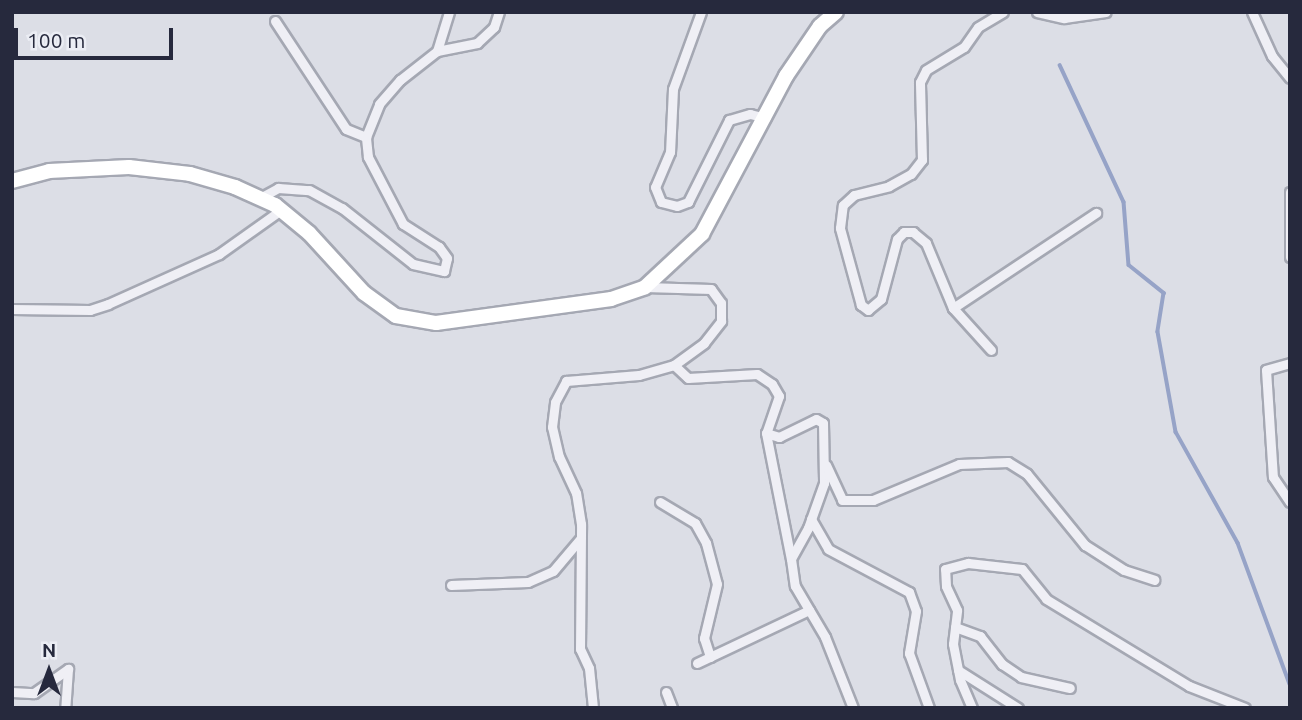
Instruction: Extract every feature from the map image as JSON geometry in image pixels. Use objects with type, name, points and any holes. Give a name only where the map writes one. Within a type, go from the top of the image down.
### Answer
[{"type":"main road","points":[[12,181],[50,172],[129,167],[190,174],[260,198],[281,210],[365,293],[396,316],[436,323],[611,299],[645,287],[702,234],[786,76],[820,26],[836,12]]},
{"type":"street","points":[[260,198],[278,188],[309,190],[342,208],[413,264],[444,271],[447,258],[439,247],[403,224],[368,157],[366,137],[379,104],[437,51],[449,12]]},
{"type":"street","points":[[437,51],[477,43],[495,27],[499,12]]},
{"type":"street","points":[[701,12],[673,89],[670,152],[655,187],[661,202],[677,206],[688,202],[729,120],[751,114],[766,118]]},
{"type":"street","points":[[991,350],[953,308],[926,243],[914,232],[904,232],[897,239],[881,299],[868,310],[861,305],[840,228],[843,205],[854,195],[911,174],[922,160],[920,82],[926,70],[964,47],[978,27],[1003,12]]},
{"type":"street","points":[[1037,12],[1064,18],[1106,12]]},
{"type":"street","points":[[1252,12],[1272,56],[1290,78]]},
{"type":"street","points":[[275,21],[346,129],[366,137]]},
{"type":"street","points":[[1290,192],[1290,257]]},
{"type":"street","points":[[12,310],[90,310],[108,304],[219,254],[281,210]]},
{"type":"street","points":[[953,308],[1096,212]]},
{"type":"street","points":[[593,708],[589,668],[580,649],[581,538],[576,493],[559,457],[552,427],[555,402],[566,381],[639,375],[674,365],[704,343],[721,321],[721,303],[711,289],[645,287]]},
{"type":"street","points":[[1290,363],[1266,370],[1273,477],[1290,502]]},
{"type":"street","points":[[674,365],[688,378],[757,374],[772,384],[779,396],[766,433],[794,586],[809,610],[853,708]]},
{"type":"street","points":[[766,433],[779,437],[816,419],[823,423],[824,484],[811,519],[791,559]]},
{"type":"street","points":[[825,464],[842,500],[873,500],[959,464],[1008,461],[1027,474],[1085,545],[1124,570],[1154,580]]},
{"type":"street","points":[[660,502],[695,523],[706,543],[717,584],[704,638],[710,657]]},
{"type":"street","points":[[811,519],[828,549],[909,592],[916,611],[909,653],[929,708]]},
{"type":"street","points":[[451,585],[528,582],[553,571],[581,538]]},
{"type":"street","points":[[972,708],[958,670],[955,627],[957,610],[946,586],[945,569],[968,563],[1022,569],[1046,599],[1100,633],[1189,686],[1245,708]]},
{"type":"street","points":[[697,663],[809,610]]},
{"type":"street","points":[[955,627],[980,636],[1002,664],[1021,677],[1070,688]]},
{"type":"street","points":[[12,692],[34,693],[68,669],[65,708]]},
{"type":"street","points":[[958,670],[1018,708]]},
{"type":"street","points":[[666,692],[672,708]]},
{"type":"waterway","points":[[1060,65],[1124,202],[1129,265],[1164,293],[1158,332],[1176,432],[1238,543],[1290,684]]}]
